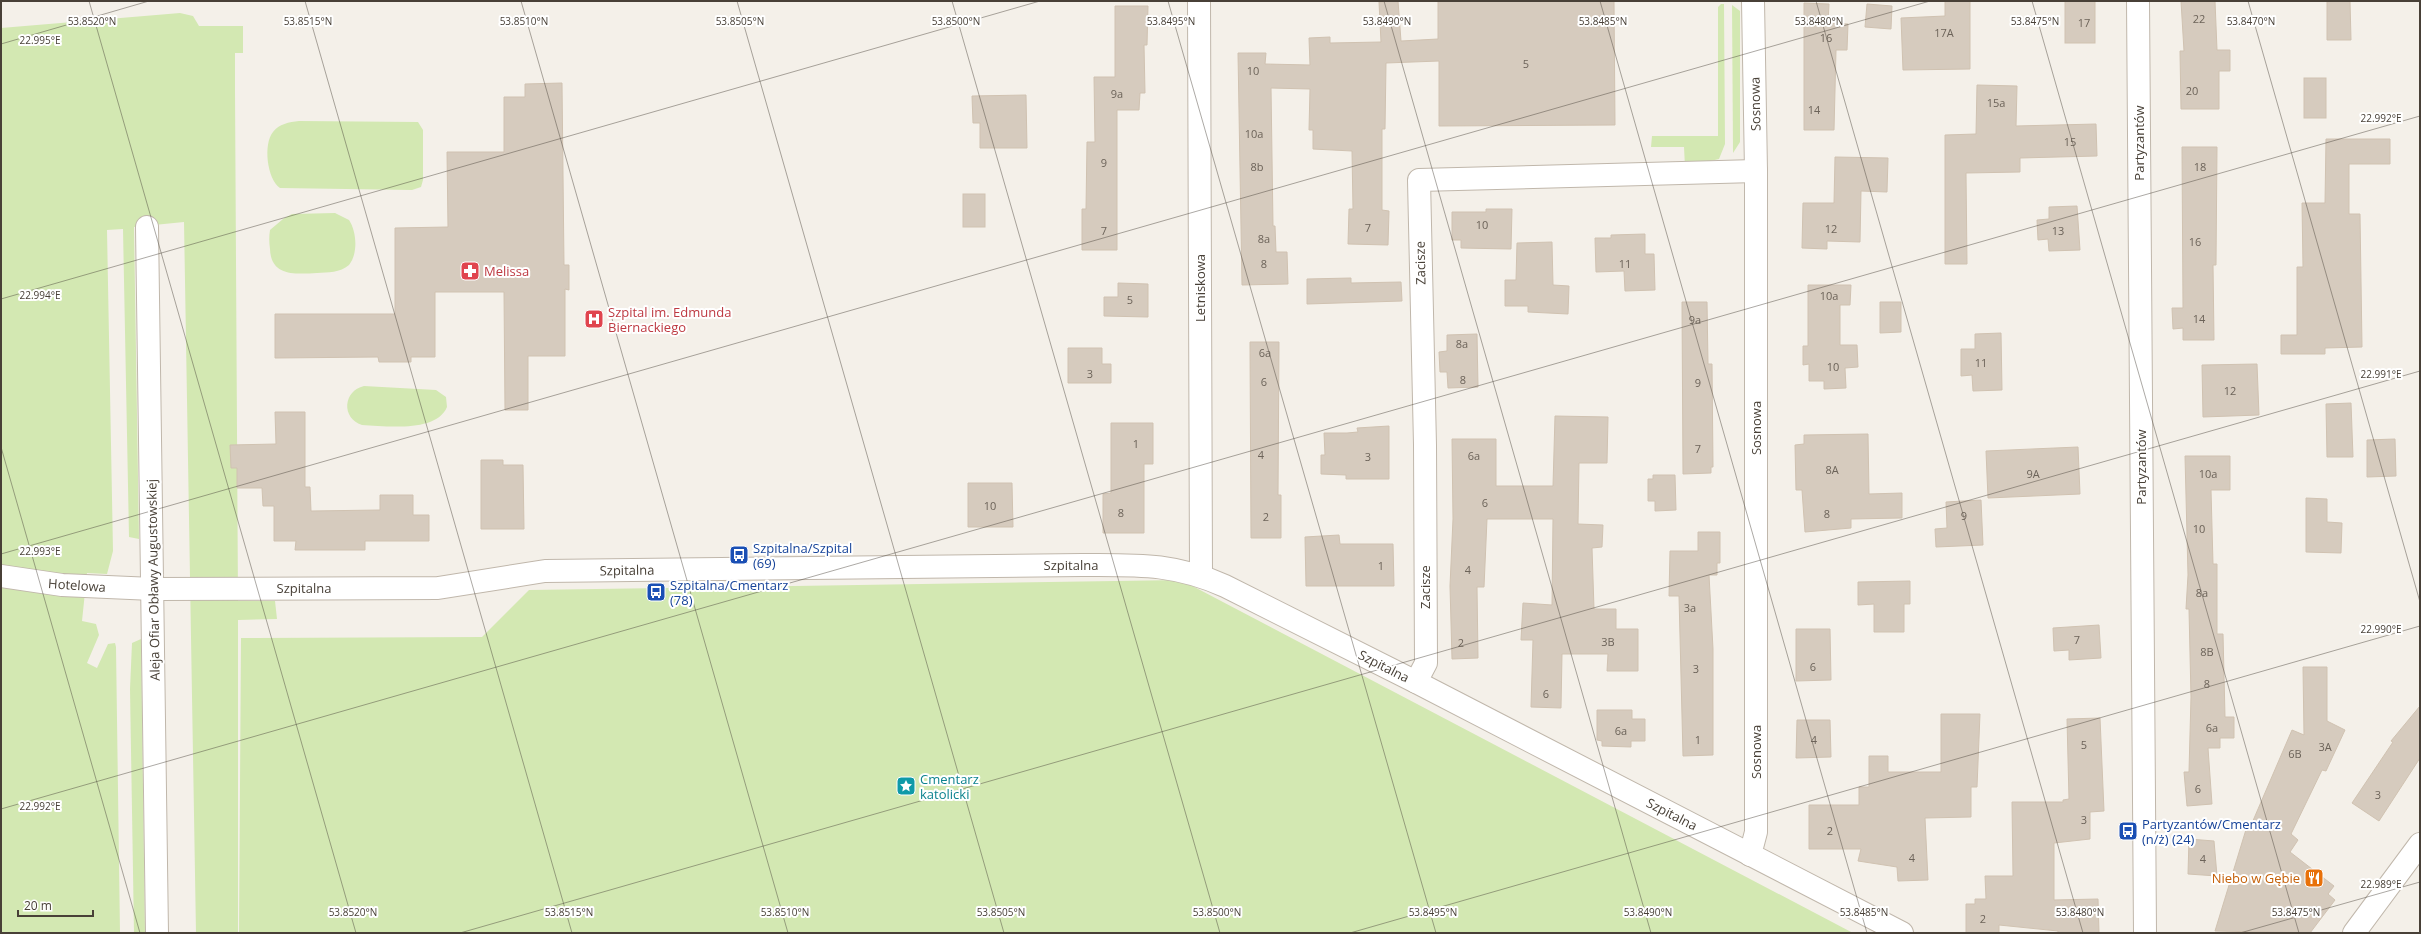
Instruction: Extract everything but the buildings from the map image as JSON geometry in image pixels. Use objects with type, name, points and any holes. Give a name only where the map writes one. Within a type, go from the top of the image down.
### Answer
[{"type":"street","name":"Letniskowa","points":[[1199,1],[1201,575]]},
{"type":"street","name":"Sosnowa","points":[[1750,855],[1756,824],[1756,170],[1753,1]]},
{"type":"street","name":"Partyzantów","points":[[2138,1],[2145,933]]},
{"type":"street","name":"Zacisze","points":[[1416,682],[1426,663],[1425,444],[1419,180],[1756,170]]},
{"type":"street","name":"Aleja Ofiar Obławy Augustowskiej","points":[[147,227],[157,933]]},
{"type":"street","name":"Szpitalna","points":[[153,589],[438,588],[524,573],[573,570],[1134,564],[1164,566],[1201,575],[1416,682],[1902,933]]},
{"type":"street","name":"Hotelowa","points":[[1,576],[62,585],[153,589]]},
{"type":"street","points":[[2354,933],[2420,844]]},
{"type":"green space","points":[[1721,4],[1724,4],[1725,144],[1719,159],[1685,167],[1684,147],[1651,147],[1652,136],[1718,136],[1718,7]]},
{"type":"green space","points":[[1732,5],[1740,11],[1740,142],[1733,153]]},
{"type":"green space","points":[[180,13],[193,16],[199,26],[243,26],[243,53],[235,53],[238,601],[275,601],[277,619],[238,620],[238,933],[196,933],[184,222],[134,227],[139,539],[129,537],[123,229],[107,230],[113,551],[107,574],[87,573],[82,621],[96,624],[99,635],[87,663],[97,668],[108,644],[115,643],[116,647],[120,933],[1,933],[1,28]]},
{"type":"green space","points":[[299,121],[418,122],[423,130],[423,180],[421,187],[412,190],[280,188],[276,184],[269,169],[267,153],[270,137],[275,129],[281,125]]},
{"type":"green space","points":[[335,213],[349,220],[354,231],[355,249],[349,265],[338,271],[301,274],[286,272],[275,265],[271,258],[269,241],[270,230],[283,219],[292,214]]},
{"type":"green space","points":[[364,386],[436,390],[446,397],[447,407],[441,415],[432,421],[422,424],[397,427],[362,425],[355,422],[350,417],[347,405],[352,393]]},
{"type":"green space","name":"Cmentarz katolicki","points":[[1181,580],[1853,933],[239,933],[241,638],[482,637],[529,590]]},
{"type":"green space","points":[[141,639],[145,933],[134,933],[130,689],[132,643]]},
{"type":"place","name":"Melissa","points":[[470,271]]},
{"type":"place","name":"Szpital im. Edmunda Biernackiego","points":[[594,319]]},
{"type":"place","name":"Szpitalna/Szpital (69)","points":[[739,555]]},
{"type":"place","name":"Szpitalna/Cmentarz (78)","points":[[656,592]]},
{"type":"place","name":"Cmentarz katolicki","points":[[906,786]]},
{"type":"place","name":"Partyzantów/Cmentarz (n/ż) (24)","points":[[2128,831]]},
{"type":"place","name":"Niebo w Gębie","points":[[2314,878]]}]
